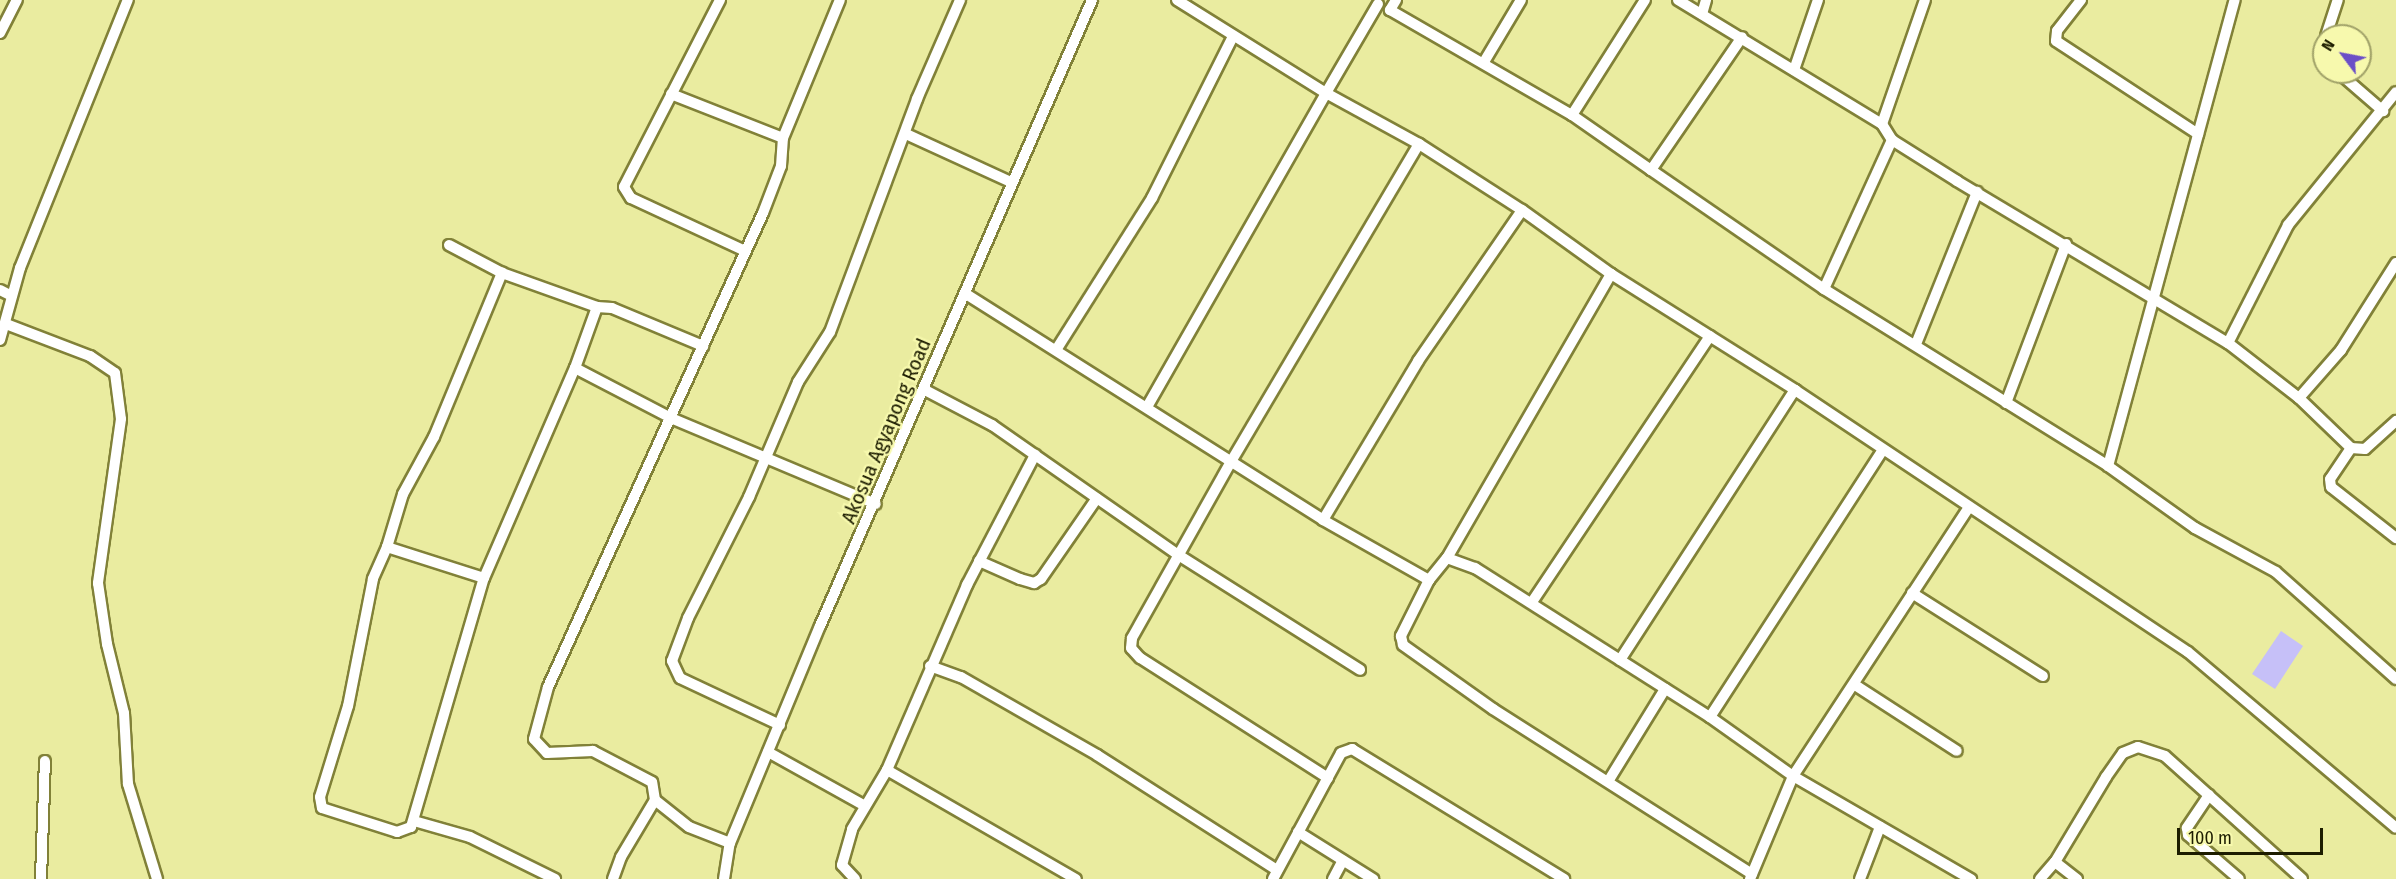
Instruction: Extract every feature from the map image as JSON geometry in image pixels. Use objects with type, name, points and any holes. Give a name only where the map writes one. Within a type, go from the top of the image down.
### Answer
[{"type":"street","points":[[0,33],[17,0]]},
{"type":"street","points":[[0,340],[12,296],[128,0]]},
{"type":"street","points":[[720,0],[628,176],[626,193],[745,251]]},
{"type":"street","points":[[613,879],[621,857],[655,800],[652,782],[593,751],[547,753],[534,739],[548,687],[671,418],[778,174],[783,138],[840,0]]},
{"type":"street","points":[[780,725],[680,678],[672,661],[688,618],[765,460],[798,382],[830,332],[960,0]]},
{"type":"street","name":"Akosua Agyapong Road","points":[[724,879],[730,843],[768,752],[966,294],[1011,182],[1092,0]]},
{"type":"street","points":[[1177,0],[1326,93],[1419,144],[1522,210],[1611,274],[1795,390],[2188,652],[2396,828]]},
{"type":"street","points":[[1484,62],[1521,0]]},
{"type":"street","points":[[1572,115],[1645,0]]},
{"type":"street","points":[[1678,0],[1882,124],[1892,140],[2228,343],[2299,398],[2351,448],[2366,449],[2396,421]]},
{"type":"street","points":[[1702,14],[1706,0]]},
{"type":"street","points":[[1794,70],[1818,0]]},
{"type":"street","points":[[1882,124],[1925,0]]},
{"type":"street","points":[[2081,0],[2057,31],[2056,41],[2198,134]]},
{"type":"street","points":[[2108,466],[2235,0]]},
{"type":"street","points":[[2330,24],[2338,0]]},
{"type":"street","points":[[1147,407],[1326,93],[1375,2],[1393,5],[1572,115],[1824,289],[1916,344],[2108,466],[2195,528],[2276,572],[2396,679]]},
{"type":"street","points":[[1056,350],[1152,198],[1233,36]]},
{"type":"street","points":[[1651,170],[1742,37]]},
{"type":"street","points":[[2352,84],[2384,111]]},
{"type":"street","points":[[2228,343],[2288,225],[2384,111],[2396,92]]},
{"type":"street","points":[[671,94],[783,138]]},
{"type":"street","points":[[906,134],[1011,182]]},
{"type":"street","points":[[1824,289],[1892,140]]},
{"type":"street","points":[[1328,778],[1140,658],[1131,648],[1132,638],[1232,460],[1419,144]]},
{"type":"street","points":[[1916,344],[1977,192]]},
{"type":"street","points":[[1323,520],[1419,361],[1522,210]]},
{"type":"street","points":[[2006,403],[2066,244]]},
{"type":"street","points":[[449,245],[502,273],[597,307],[612,308],[703,346]]},
{"type":"street","points":[[2299,398],[2341,350],[2396,263]]},
{"type":"street","points":[[502,273],[435,437],[403,494],[387,548],[373,579],[348,706],[320,804],[329,812],[397,832],[405,832],[414,821],[426,765],[484,578],[575,368],[597,307]]},
{"type":"street","points":[[1611,274],[1447,558],[1429,580],[1401,636],[1403,645],[1493,709],[1610,780],[1751,877],[1794,776],[1969,507]]},
{"type":"street","points":[[0,290],[12,296]]},
{"type":"street","points":[[966,294],[1232,460],[1323,520],[1429,580]]},
{"type":"street","points":[[6,324],[90,356],[115,373],[121,419],[98,583],[106,644],[124,713],[128,784],[157,879]]},
{"type":"street","points":[[1532,602],[1710,336]]},
{"type":"street","points":[[575,368],[671,418],[765,460],[876,504]]},
{"type":"street","points":[[925,390],[992,425],[1180,556],[1360,670]]},
{"type":"street","points":[[1620,660],[1795,390]]},
{"type":"street","points":[[2351,448],[2330,479],[2331,487],[2396,538]]},
{"type":"street","points":[[1710,717],[1883,450]]},
{"type":"street","points":[[855,879],[842,865],[852,829],[887,770],[930,666],[979,561],[1035,455]]},
{"type":"street","points":[[979,561],[1034,583],[1041,579],[1097,498]]},
{"type":"street","points":[[387,548],[484,578]]},
{"type":"street","points":[[1447,558],[1475,568],[1532,602],[1710,717],[1794,776],[1964,877]]},
{"type":"street","points":[[1912,593],[2043,676]]},
{"type":"street","points":[[930,666],[961,678],[1097,755],[1275,874],[1341,753],[1352,749],[1564,879]]},
{"type":"street","points":[[1855,685],[1957,751]]},
{"type":"street","points":[[1610,780],[1665,689]]},
{"type":"street","points":[[2040,879],[2055,862],[2123,753],[2138,747],[2152,749],[2209,795],[2302,879]]},
{"type":"street","points":[[768,752],[865,806]]},
{"type":"street","points":[[41,879],[45,761]]},
{"type":"street","points":[[887,770],[1076,879]]},
{"type":"street","points":[[2209,795],[2187,828],[2188,835],[2238,879]]},
{"type":"street","points":[[655,800],[689,827],[730,843]]},
{"type":"street","points":[[414,821],[470,837],[555,879]]},
{"type":"street","points":[[1860,879],[1880,827]]},
{"type":"street","points":[[1299,832],[1373,879]]},
{"type":"street","points":[[1333,879],[1343,860]]},
{"type":"street","points":[[2055,862],[2077,879]]},
{"type":"shaded area","points":[[2281,631],[2303,646],[2275,689],[2252,674]]}]
